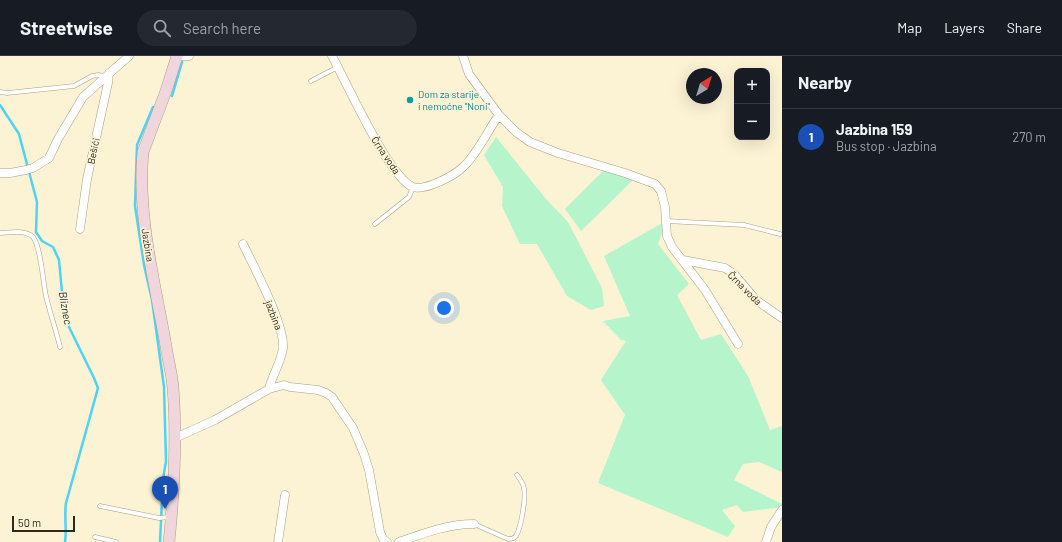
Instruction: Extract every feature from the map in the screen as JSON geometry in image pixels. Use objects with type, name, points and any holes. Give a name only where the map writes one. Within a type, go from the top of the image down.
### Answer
[{"type":"street","points":[[0,173],[10,173],[30,169],[49,158],[58,139],[83,97],[129,56]]},
{"type":"street","points":[[177,56],[189,56]]},
{"type":"street","name":"Jazbina","points":[[169,542],[168,518],[175,438],[173,387],[143,214],[142,161],[143,152],[166,91],[177,56]]},
{"type":"street","name":"Črna voda","points":[[332,56],[358,108],[387,158],[405,182],[414,187]]},
{"type":"street","points":[[463,56],[469,74],[499,115],[516,132],[530,142],[558,153],[625,172],[655,184],[660,191],[665,207],[667,236],[672,247],[705,290],[738,344]]},
{"type":"street","name":"Bešići","points":[[80,229],[87,179],[108,82],[107,75]]},
{"type":"street","points":[[414,187],[424,187],[438,182],[463,168],[475,153],[499,115]]},
{"type":"street","name":"jazbina","points":[[243,244],[268,298],[282,335],[283,347],[269,389]]},
{"type":"street","name":"Črna voda","points":[[682,260],[725,268],[734,274],[756,300],[782,318]]},
{"type":"street","points":[[175,438],[215,420],[269,389],[284,385],[318,390],[326,393],[338,406],[353,428],[364,454],[380,532],[383,539],[387,542]]},
{"type":"street","points":[[278,542],[285,495]]},
{"type":"street","points":[[766,542],[772,527],[782,510]]},
{"type":"street","points":[[399,542],[432,530],[460,524],[474,524]]},
{"type":"lane","points":[[311,81],[338,67]]},
{"type":"lane","points":[[0,92],[7,93],[74,86],[92,76],[107,75]]},
{"type":"lane","points":[[375,224],[409,197],[414,187]]},
{"type":"lane","points":[[666,220],[744,225],[780,234]]},
{"type":"lane","points":[[0,233],[21,232],[33,238],[38,250],[46,295],[60,346]]},
{"type":"lane","points":[[474,524],[508,539],[516,537],[522,522],[524,489],[517,475]]},
{"type":"lane","points":[[100,506],[159,518],[168,518]]},
{"type":"lane","points":[[94,537],[116,542]]},
{"type":"green space","points":[[496,137],[546,199],[568,222],[602,288],[604,306],[591,310],[567,296],[537,244],[520,244],[502,206],[503,187],[484,155]]},
{"type":"green space","points":[[603,171],[633,180],[581,231],[565,209]]},
{"type":"green space","points":[[666,221],[658,244],[689,284],[677,295],[701,340],[721,334],[748,376],[770,430],[782,426],[782,472],[759,462],[743,464],[734,480],[782,504],[782,507],[743,512],[737,505],[722,510],[735,526],[728,537],[598,483],[625,415],[601,380],[626,341],[621,340],[603,321],[630,316],[604,256]]},
{"type":"waterway","points":[[172,96],[182,62]]},
{"type":"waterway","name":"Bliznec","points":[[0,105],[19,134],[37,202],[36,232],[42,241],[53,247],[59,260],[62,292],[69,327],[98,388],[66,503],[65,542]]},
{"type":"waterway","points":[[153,107],[137,145],[135,206],[144,265],[152,300],[164,387],[166,461],[163,479],[160,542]]},
{"type":"place","name":"Dom za starije i nemoćne \"Noni\"","points":[[410,100]]},
{"type":"place","name":"Jazbina 159","points":[[165,509]]}]
